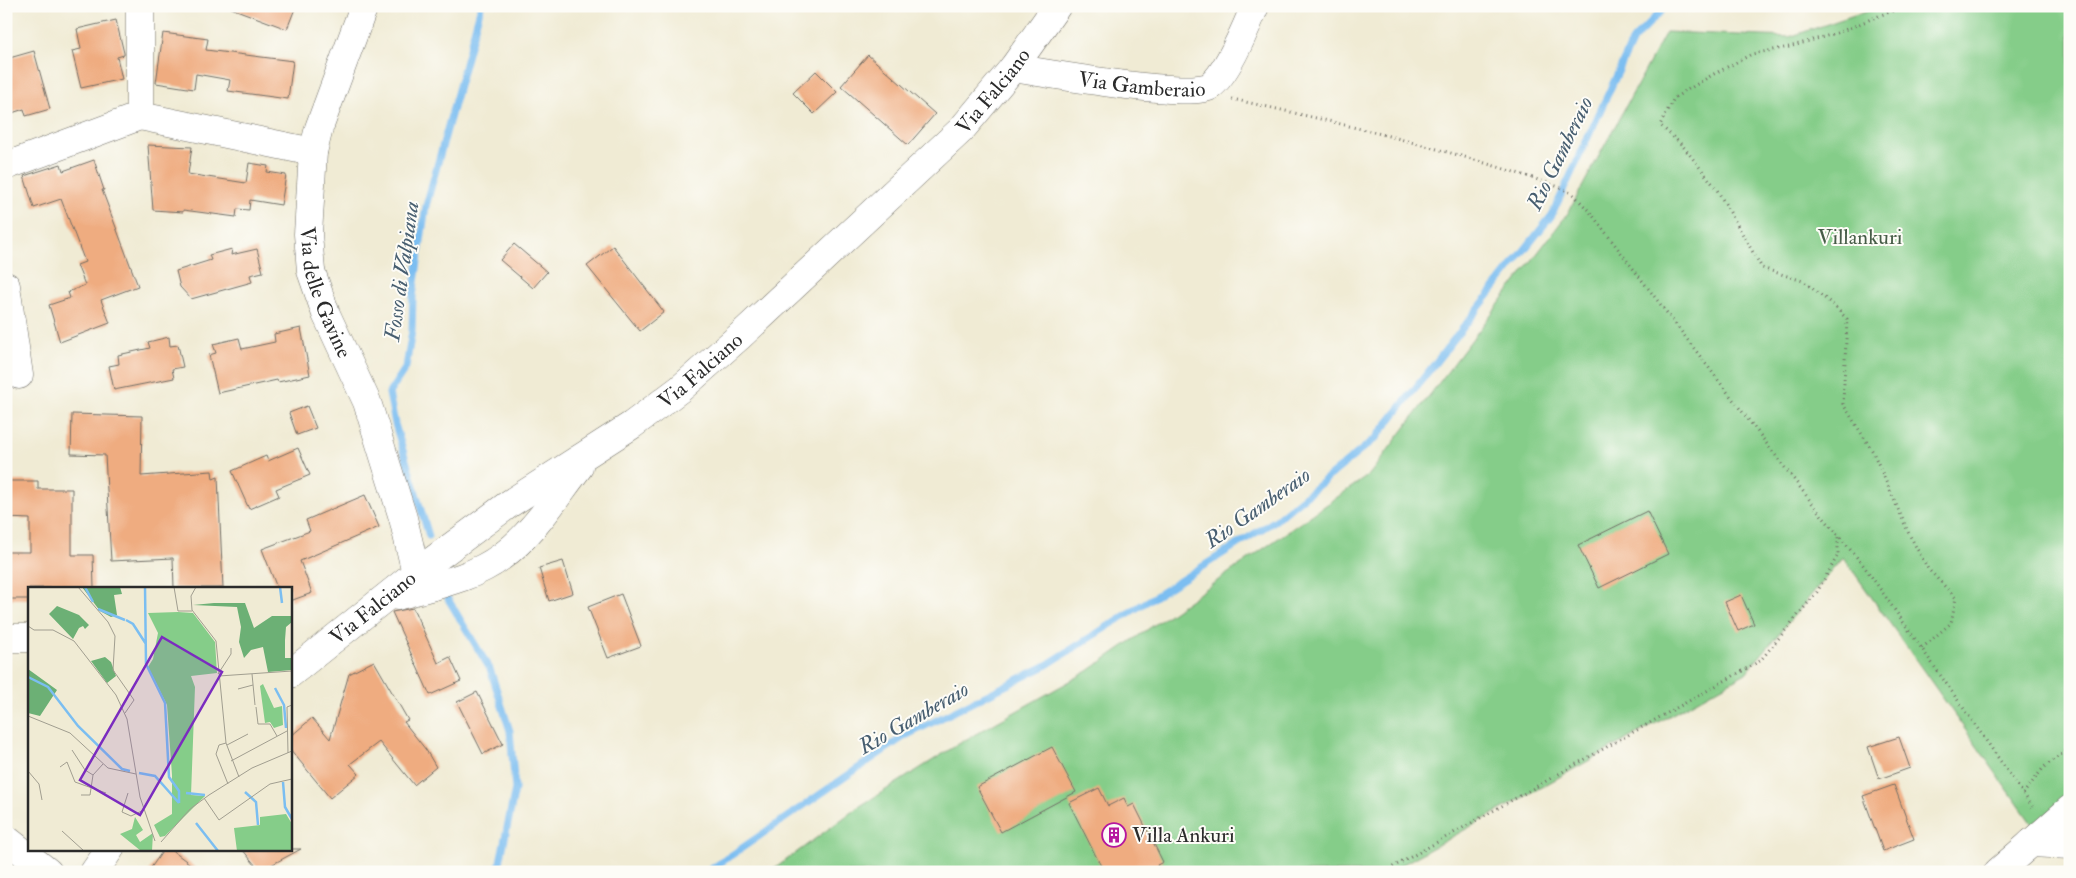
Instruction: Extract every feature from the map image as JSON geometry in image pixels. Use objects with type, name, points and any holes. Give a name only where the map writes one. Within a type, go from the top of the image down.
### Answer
[{"type":"street","points":[[140,6],[140,116]]},
{"type":"street","name":"Via delle Gavine","points":[[364,6],[319,128],[313,152],[308,234],[311,270],[326,314],[367,402],[403,518],[416,573]]},
{"type":"street","name":"Via Falciano","points":[[291,673],[416,573],[510,504],[632,425],[680,389],[740,336],[960,130],[1012,68],[1057,6]]},
{"type":"street","name":"Via Gamberaio","points":[[1012,68],[1143,87],[1205,89],[1219,78],[1234,52],[1254,6]]},
{"type":"street","points":[[6,166],[140,116],[313,152]]},
{"type":"street","points":[[6,286],[18,375]]},
{"type":"street","points":[[383,600],[476,571],[501,558],[536,524],[589,453]]},
{"type":"street","points":[[6,638],[28,638]]},
{"type":"street","points":[[2008,869],[2039,836],[2070,809]]},
{"type":"street","points":[[2039,836],[2070,846]]},
{"type":"street","points":[[6,839],[48,872]]},
{"type":"street","points":[[94,872],[109,850]]},
{"type":"path","points":[[1907,6],[1837,33],[1789,47],[1752,54],[1674,98],[1660,125],[1682,145],[1716,188],[1762,268],[1803,281],[1832,304],[1846,319],[1843,404],[1873,452],[1928,569],[1956,598],[1951,623],[1922,648]]},
{"type":"path","points":[[1229,98],[1329,120],[1458,154],[1559,186],[1573,194],[1590,212],[1864,566],[2023,794],[2039,836]]},
{"type":"path","points":[[1384,872],[1760,661],[1817,592],[1838,555],[1838,534]]},
{"type":"path","points":[[2023,794],[2044,767],[2070,748]]},
{"type":"green space","name":"Villankuri","points":[[1881,6],[2070,6],[2070,799],[2032,824],[1843,557],[1746,673],[1389,872],[770,872],[857,808],[965,740],[1088,671],[1369,475],[1568,213],[1666,32],[1789,37]]},
{"type":"building","points":[[231,6],[296,6],[287,29],[231,8]]},
{"type":"building","points":[[116,20],[124,53],[124,55],[117,57],[122,79],[81,88],[72,51],[81,49],[77,29]]},
{"type":"building","points":[[163,33],[208,39],[206,50],[293,61],[288,99],[228,91],[230,80],[196,74],[194,89],[156,83]]},
{"type":"building","points":[[34,51],[50,109],[26,116],[24,109],[6,115],[6,59]]},
{"type":"building","points":[[868,55],[935,114],[908,145],[841,86]]},
{"type":"building","points":[[816,71],[837,92],[814,114],[793,93]]},
{"type":"building","points":[[148,145],[192,147],[188,174],[246,183],[249,163],[268,166],[267,172],[286,175],[281,205],[250,200],[249,210],[237,209],[236,217],[183,210],[183,212],[153,210]]},
{"type":"building","points":[[94,160],[104,190],[102,190],[138,286],[101,300],[110,323],[60,342],[49,305],[70,298],[68,292],[85,285],[77,265],[85,262],[61,199],[34,208],[24,176],[61,164],[63,171]]},
{"type":"building","points":[[514,244],[547,272],[533,288],[500,260]]},
{"type":"building","points":[[613,246],[664,312],[640,331],[587,266]]},
{"type":"building","points":[[232,249],[231,255],[257,249],[263,272],[250,275],[252,282],[191,299],[180,287],[176,271],[211,260],[209,255]]},
{"type":"building","points":[[301,328],[310,375],[218,393],[209,355],[216,353],[213,344],[239,338],[242,349],[275,342],[274,334]]},
{"type":"building","points":[[169,337],[170,346],[178,345],[183,367],[172,369],[174,378],[114,390],[109,366],[119,364],[118,355],[150,348],[148,342]]},
{"type":"building","points":[[307,406],[316,428],[297,435],[289,413]]},
{"type":"building","points":[[72,414],[142,416],[141,476],[212,471],[213,479],[218,477],[223,587],[174,587],[173,558],[111,561],[105,455],[71,454]]},
{"type":"building","points":[[298,448],[310,475],[276,489],[279,496],[249,509],[232,471],[266,456],[268,461]]},
{"type":"building","points":[[6,481],[38,481],[38,489],[72,489],[72,555],[93,555],[94,587],[28,587],[28,599],[6,599],[6,552],[30,552],[30,519],[6,518]]},
{"type":"building","points":[[365,495],[379,527],[300,561],[312,593],[291,601],[291,587],[277,587],[262,549],[310,531],[306,520]]},
{"type":"building","points":[[1647,511],[1668,554],[1599,588],[1578,545]]},
{"type":"building","points":[[563,561],[573,593],[549,601],[539,568]]},
{"type":"building","points":[[621,594],[641,646],[608,658],[588,607]]},
{"type":"building","points":[[1741,595],[1754,624],[1738,631],[1725,602]]},
{"type":"building","points":[[413,608],[438,663],[450,657],[461,681],[430,695],[392,612]]},
{"type":"building","points":[[374,661],[408,720],[404,722],[426,750],[436,767],[414,785],[379,742],[350,764],[359,774],[330,798],[291,750],[291,736],[312,718],[330,739],[349,674]]},
{"type":"building","points":[[477,692],[503,744],[483,754],[457,702]]},
{"type":"building","points":[[1899,737],[1910,768],[1879,779],[1868,747]]},
{"type":"building","points":[[1052,747],[1076,792],[1001,832],[977,787]]},
{"type":"building","points":[[1894,785],[1914,839],[1883,851],[1863,796]]},
{"type":"building","name":"Villa Ankuri","points":[[1099,788],[1108,806],[1124,798],[1128,807],[1134,804],[1163,862],[1157,865],[1161,872],[1104,872],[1069,803]]},
{"type":"building","points":[[301,849],[260,871],[243,850]]},
{"type":"building","points":[[163,850],[171,850],[201,872],[148,872]]},
{"type":"waterway","name":"Fosso di Valpiana","points":[[429,536],[395,424],[389,393],[406,367],[412,331],[413,296],[426,206],[481,6]]},
{"type":"waterway","name":"Rio Gamberaio","points":[[707,872],[905,736],[1045,666],[1276,520],[1376,438],[1552,215],[1633,40],[1666,6]]},
{"type":"waterway","points":[[448,599],[490,669],[510,731],[515,789],[498,872]]},
{"type":"place","name":"Villa Ankuri","points":[[1114,835]]}]
